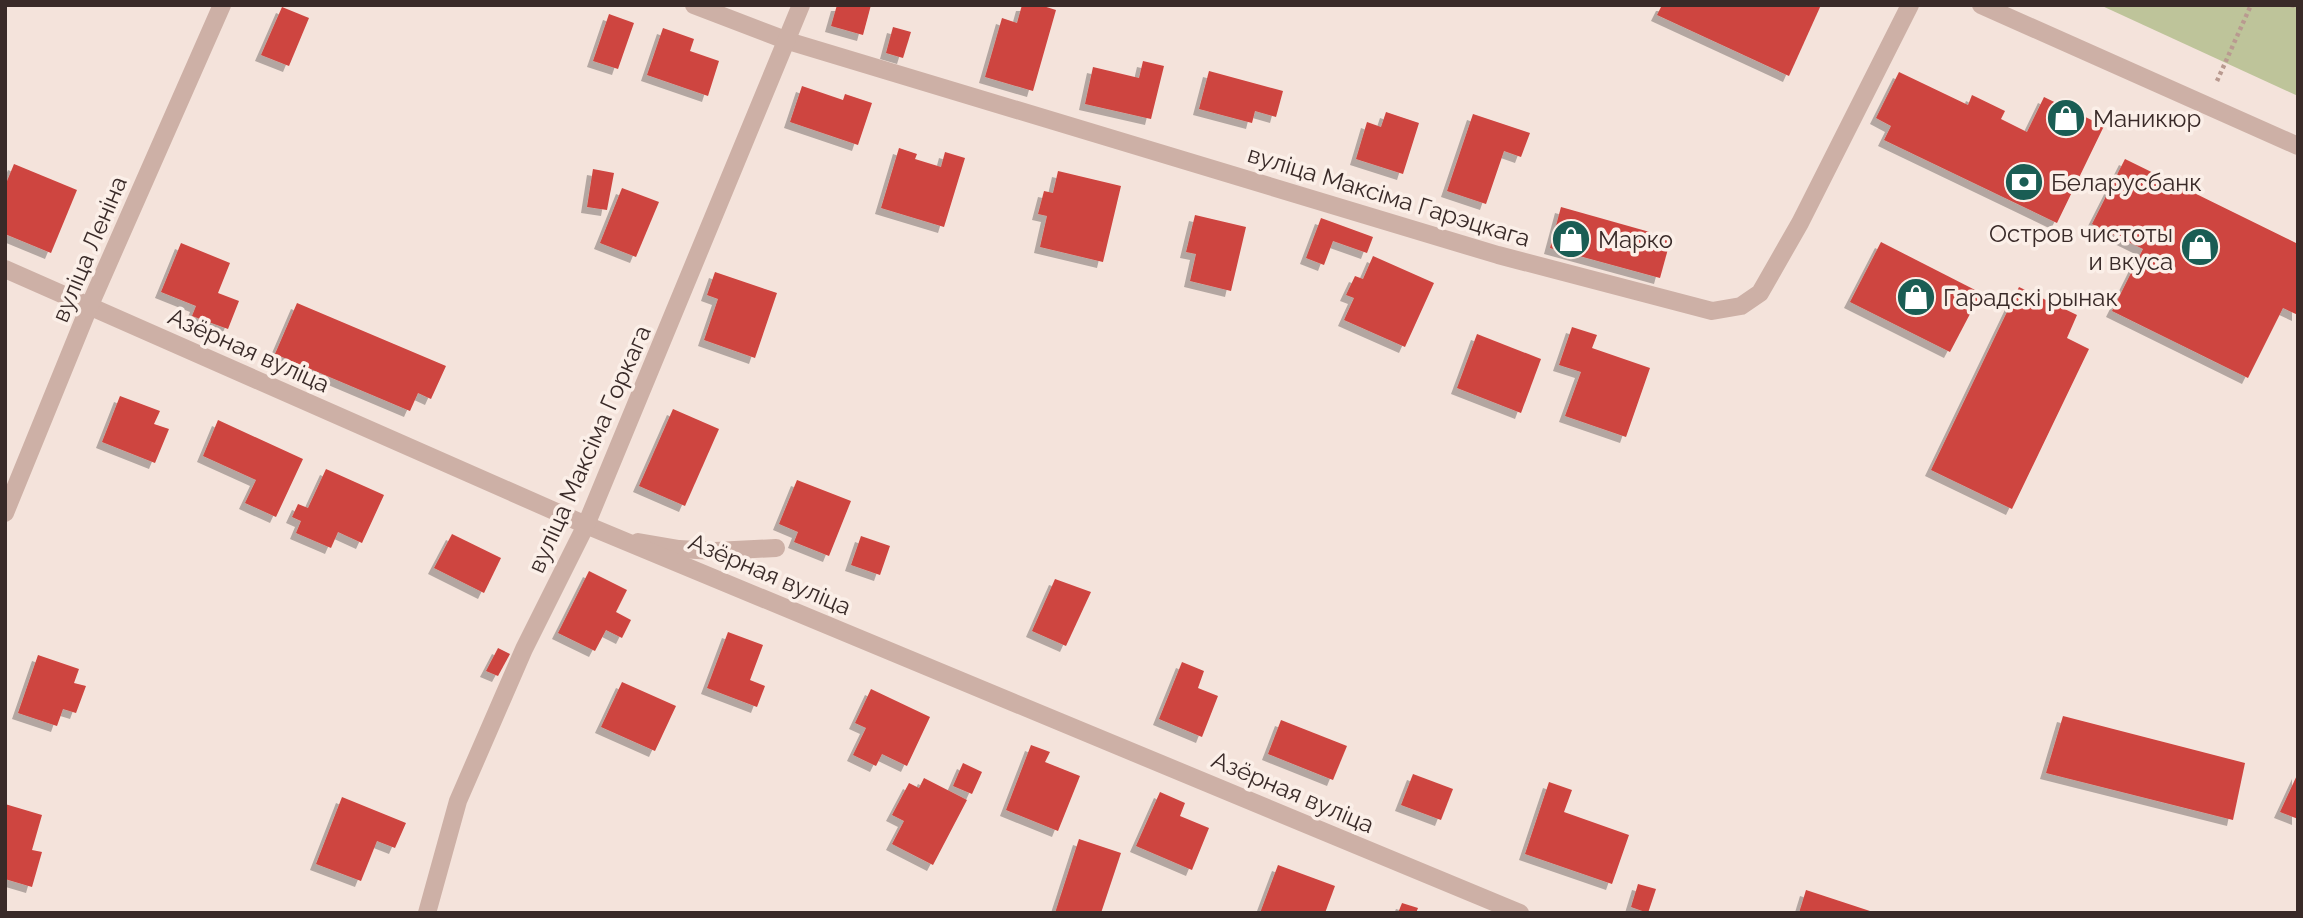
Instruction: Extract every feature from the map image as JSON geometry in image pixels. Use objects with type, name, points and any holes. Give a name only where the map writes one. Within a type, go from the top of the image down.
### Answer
[{"type":"street","name":"вуліца Леніна","points":[[5,513],[89,307],[222,5]]},
{"type":"street","name":"вуліца Максіма Гарэцкага","points":[[694,5],[788,41],[1498,255],[1712,312],[1741,306],[1760,293],[1800,223],[1910,5]]},
{"type":"street","name":"вуліца Максіма Горкага","points":[[427,913],[458,801],[524,649],[586,525],[801,5]]},
{"type":"street","points":[[1981,5],[2298,146]]},
{"type":"street","name":"Азёрная вуліца","points":[[5,269],[586,525],[1520,913]]},
{"type":"street","points":[[627,541],[715,551],[776,548]]},
{"type":"path","points":[[2207,104],[2251,5]]},
{"type":"path","points":[[2291,5],[2298,6]]},
{"type":"green space","points":[[2100,5],[2298,5],[2298,96]]},
{"type":"building","points":[[837,5],[871,5],[863,35],[831,26]]},
{"type":"building","points":[[1022,5],[1040,5],[1056,10],[1033,91],[985,77],[1002,18],[1017,23]]},
{"type":"building","points":[[1662,5],[1821,5],[1789,76],[1657,15]]},
{"type":"building","points":[[282,7],[309,18],[289,66],[261,55]]},
{"type":"building","points":[[609,14],[634,23],[618,69],[593,61]]},
{"type":"building","points":[[893,27],[911,32],[903,58],[886,53]]},
{"type":"building","points":[[663,28],[694,39],[690,51],[719,61],[708,96],[647,75]]},
{"type":"building","points":[[1143,61],[1164,66],[1151,119],[1085,104],[1093,67],[1139,78]]},
{"type":"building","points":[[1209,71],[1283,91],[1276,117],[1255,111],[1252,123],[1199,109]]},
{"type":"building","name":"Беларусбанк","points":[[1899,72],[1968,105],[1972,95],[2005,111],[2001,119],[2027,132],[2044,97],[2104,126],[2057,223],[1884,140],[1891,126],[1876,118]]},
{"type":"building","points":[[802,86],[843,100],[845,94],[872,103],[858,145],[790,122]]},
{"type":"building","points":[[1386,112],[1419,123],[1403,174],[1356,159],[1367,122],[1381,127]]},
{"type":"building","points":[[1473,114],[1530,133],[1521,157],[1504,151],[1486,204],[1447,191]]},
{"type":"building","points":[[899,148],[917,154],[915,159],[941,167],[945,152],[965,158],[944,227],[881,208]]},
{"type":"building","points":[[2125,159],[2298,244],[2298,315],[2283,308],[2248,378],[2112,311],[2143,249],[2092,224]]},
{"type":"building","points":[[14,164],[77,190],[51,253],[5,234],[5,186]]},
{"type":"building","points":[[593,169],[614,173],[607,210],[587,207]]},
{"type":"building","points":[[1058,171],[1121,186],[1103,262],[1040,247],[1047,216],[1038,214],[1044,191],[1053,193]]},
{"type":"building","points":[[622,188],[659,202],[636,257],[600,243]]},
{"type":"building","points":[[1561,207],[1671,238],[1660,278],[1550,248]]},
{"type":"building","points":[[1195,215],[1246,227],[1231,291],[1190,281],[1196,254],[1186,252]]},
{"type":"building","points":[[1321,218],[1373,237],[1367,253],[1333,241],[1324,265],[1306,258]]},
{"type":"building","name":"Гарадскі рынак","points":[[1881,242],[1981,293],[1950,352],[1850,302]]},
{"type":"building","points":[[181,243],[230,263],[218,293],[239,301],[228,329],[192,316],[196,306],[161,292]]},
{"type":"building","points":[[1373,256],[1434,283],[1405,347],[1344,320],[1354,298],[1346,295],[1355,276],[1363,279]]},
{"type":"building","points":[[715,272],[777,293],[755,358],[704,340],[718,299],[707,295]]},
{"type":"building","points":[[2019,287],[2077,315],[2067,338],[2089,349],[2012,509],[1931,470]]},
{"type":"building","points":[[297,303],[446,366],[431,399],[418,393],[410,411],[275,354]]},
{"type":"building","points":[[1572,327],[1597,335],[1592,348],[1650,368],[1626,437],[1565,416],[1581,372],[1559,365]]},
{"type":"building","points":[[1477,334],[1541,359],[1521,413],[1457,388]]},
{"type":"building","points":[[120,396],[160,411],[154,424],[169,429],[155,463],[102,442]]},
{"type":"building","points":[[673,409],[719,429],[685,506],[639,486]]},
{"type":"building","points":[[218,420],[303,459],[276,517],[245,503],[256,480],[203,456]]},
{"type":"building","points":[[326,469],[384,495],[362,543],[338,532],[331,548],[296,533],[301,521],[292,517],[298,504],[308,508]]},
{"type":"building","points":[[797,480],[851,501],[829,556],[794,542],[798,532],[779,524]]},
{"type":"building","points":[[452,534],[501,558],[484,593],[434,568]]},
{"type":"building","points":[[861,536],[890,546],[880,575],[851,565]]},
{"type":"building","points":[[589,571],[627,590],[616,612],[631,620],[622,638],[606,630],[595,651],[558,633]]},
{"type":"building","points":[[1055,579],[1091,592],[1066,646],[1032,631]]},
{"type":"building","points":[[728,632],[763,645],[750,680],[765,686],[757,707],[707,688]]},
{"type":"building","points":[[498,648],[510,654],[498,676],[486,671]]},
{"type":"building","points":[[38,655],[79,669],[74,683],[86,686],[76,713],[63,709],[57,726],[18,713]]},
{"type":"building","points":[[1182,662],[1204,671],[1198,688],[1218,696],[1202,737],[1159,719]]},
{"type":"building","points":[[622,682],[676,706],[655,751],[601,727]]},
{"type":"building","points":[[871,689],[930,717],[907,766],[882,754],[876,766],[853,755],[866,728],[855,723]]},
{"type":"building","points":[[2063,716],[2245,763],[2233,820],[2046,773]]},
{"type":"building","points":[[1281,720],[1347,746],[1333,780],[1268,754]]},
{"type":"building","points":[[1031,745],[1050,752],[1045,762],[1080,776],[1058,831],[1006,810]]},
{"type":"building","points":[[963,763],[982,772],[972,794],[953,786]]},
{"type":"building","points":[[2298,773],[2298,819],[2280,812]]},
{"type":"building","points":[[1413,774],[1453,789],[1441,820],[1401,805]]},
{"type":"building","points":[[924,778],[967,800],[933,865],[892,844],[904,821],[892,815],[909,783],[919,788]]},
{"type":"building","points":[[1549,782],[1572,790],[1564,812],[1629,835],[1612,884],[1525,854]]},
{"type":"building","points":[[1160,792],[1185,803],[1180,816],[1209,828],[1192,870],[1136,846]]},
{"type":"building","points":[[342,797],[406,823],[395,848],[377,841],[361,881],[316,864]]},
{"type":"building","points":[[5,804],[42,815],[32,850],[42,852],[32,887],[5,879]]},
{"type":"building","points":[[1079,839],[1121,853],[1101,913],[1055,913]]},
{"type":"building","points":[[1278,865],[1335,886],[1325,913],[1260,913]]},
{"type":"building","points":[[1638,884],[1656,889],[1648,913],[1631,907]]},
{"type":"building","points":[[1806,890],[1873,912],[1873,913],[1799,913]]},
{"type":"building","points":[[1402,903],[1418,908],[1416,913],[1398,913]]},
{"type":"place","name":"Маникюр","points":[[2066,118]]},
{"type":"place","name":"Беларусбанк","points":[[2024,182]]},
{"type":"place","name":"Марко","points":[[1571,239]]},
{"type":"place","name":"Остров чистоты и вкуса","points":[[2200,247]]},
{"type":"place","name":"Гарадскі рынак","points":[[1916,297]]}]
